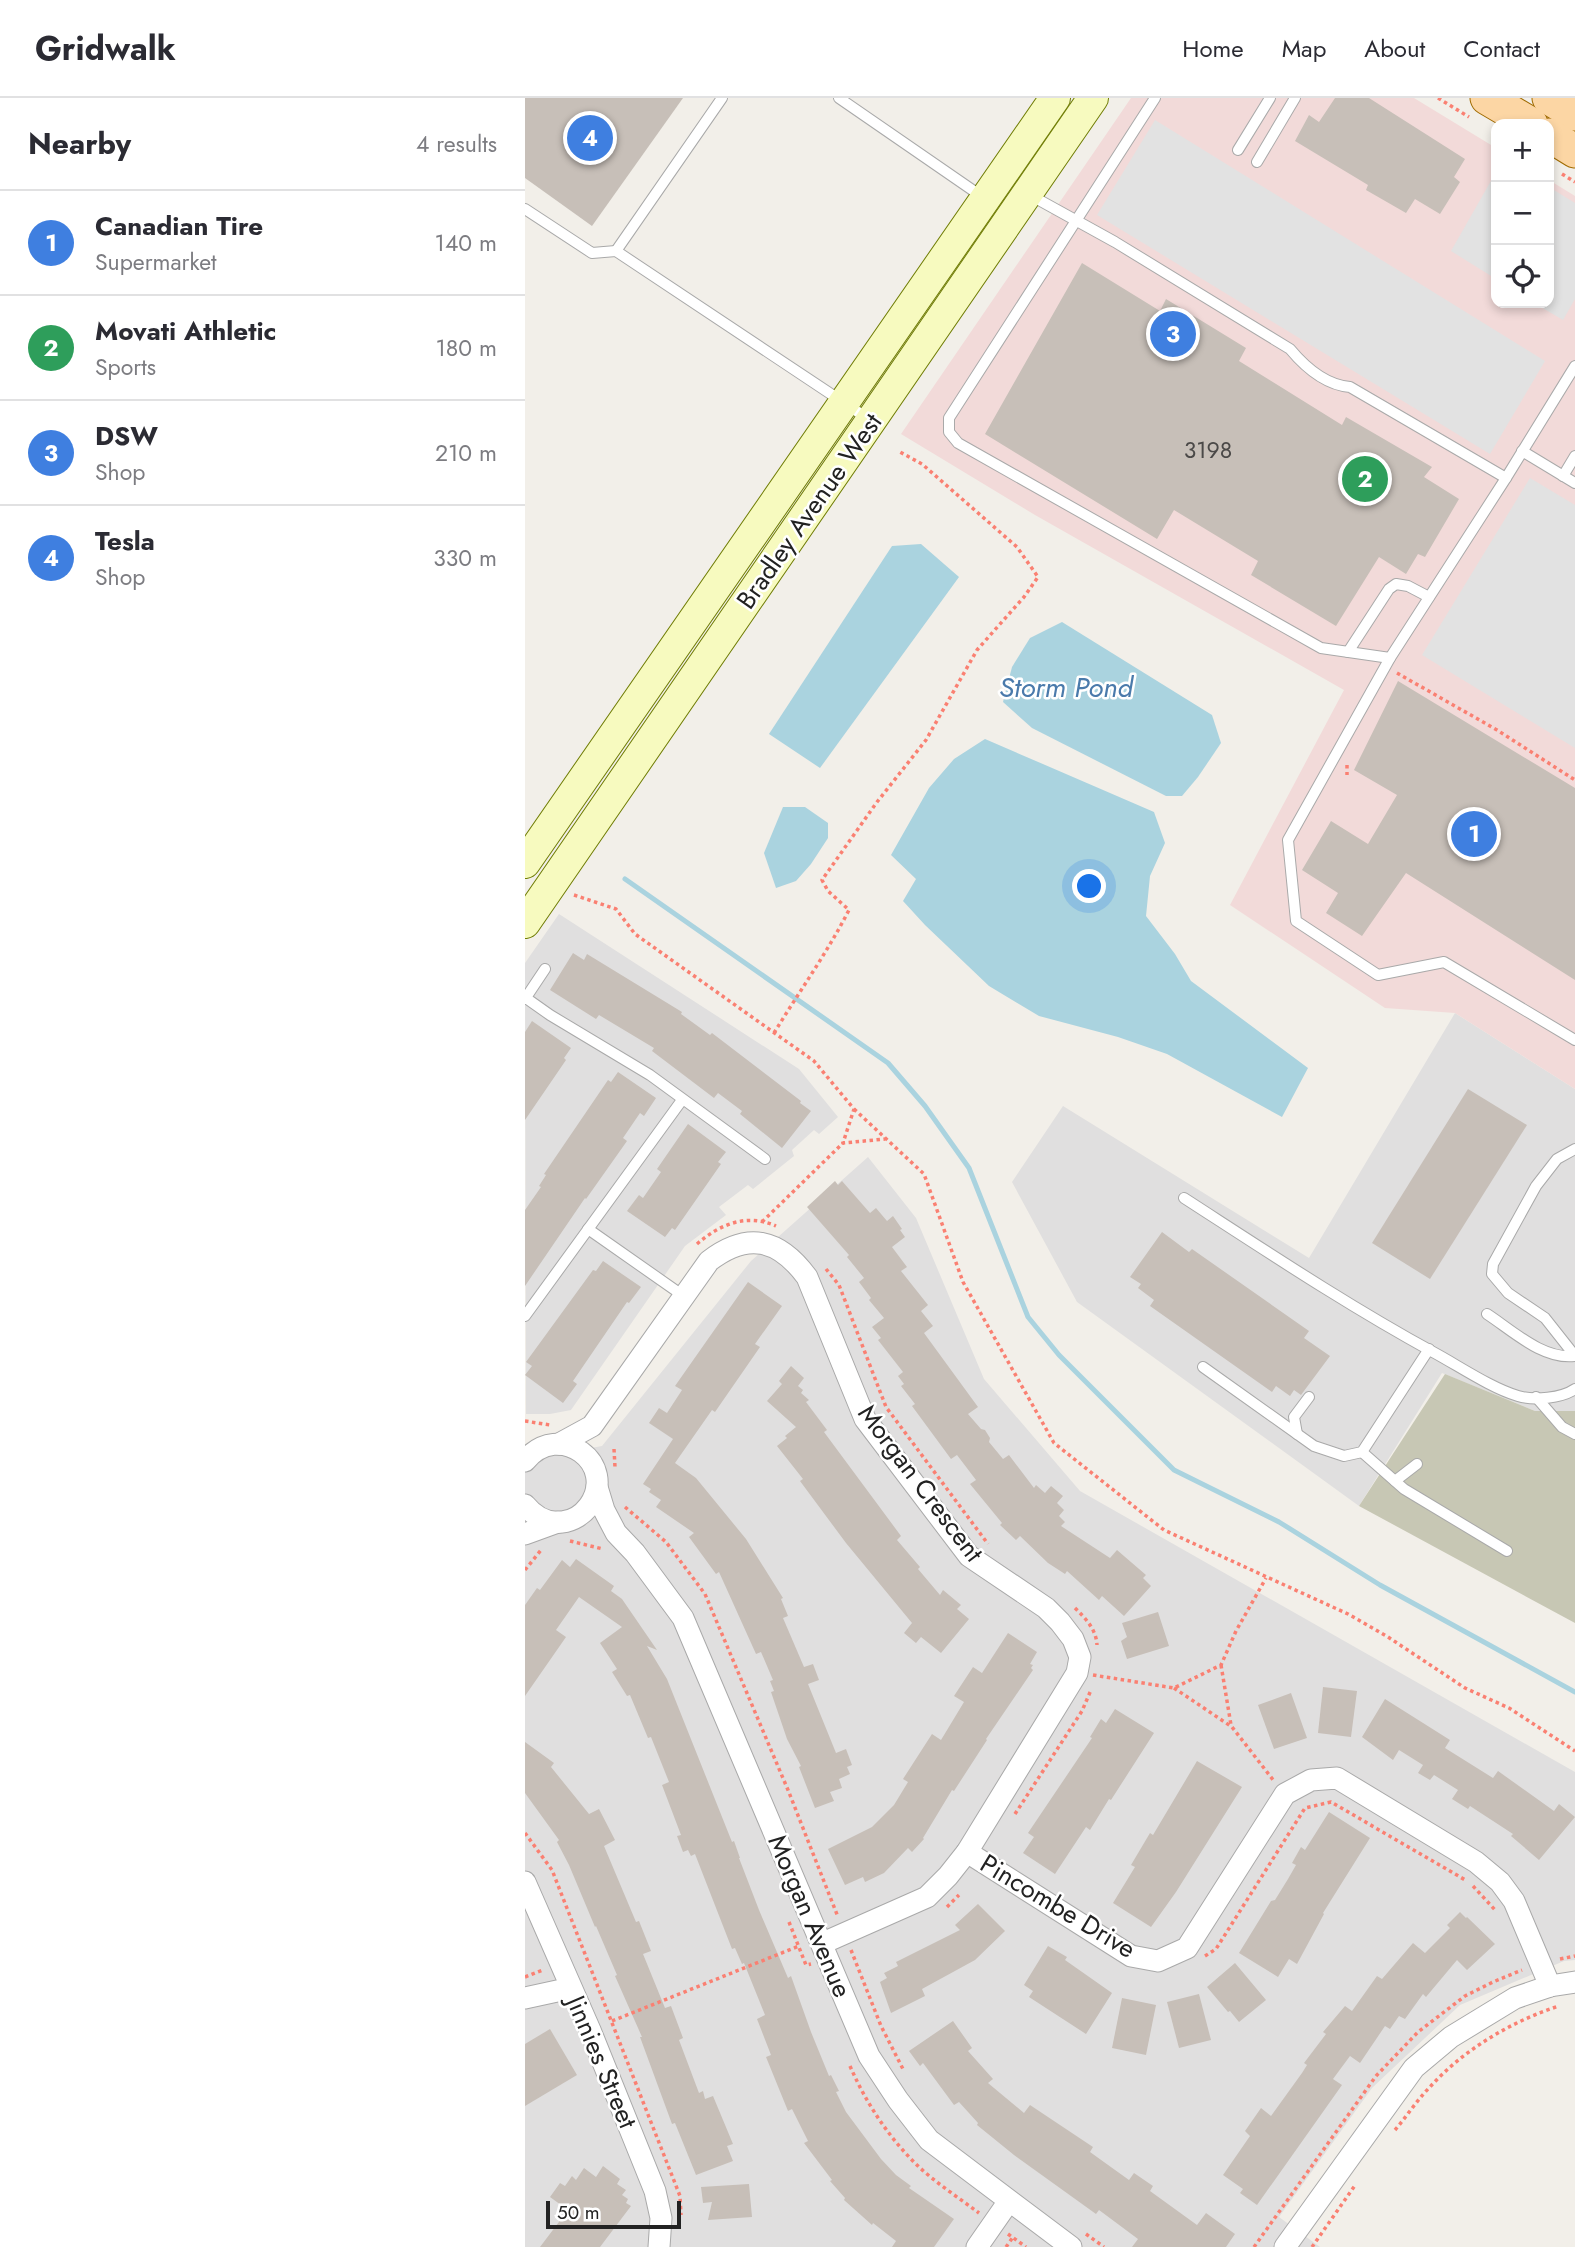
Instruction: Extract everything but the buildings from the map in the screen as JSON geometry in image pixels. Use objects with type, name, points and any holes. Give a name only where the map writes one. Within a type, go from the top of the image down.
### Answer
[{"type":"main road","name":"Bradley Avenue West","points":[[525,863],[1055,98]]},
{"type":"main road","name":"Bradley Avenue West","points":[[525,923],[1093,98]]},
{"type":"main road","points":[[1549,98],[1575,114]]},
{"type":"main road","points":[[1480,109],[1514,119]]},
{"type":"main road","points":[[1554,138],[1575,151]]},
{"type":"street","points":[[593,1465],[592,1426],[709,1261],[721,1251],[741,1242]]},
{"type":"street","name":"Morgan Crescent","points":[[741,1242],[773,1247],[797,1264],[807,1278],[865,1419],[969,1556],[1061,1622],[1091,1673]]},
{"type":"street","points":[[525,1461],[542,1444],[592,1426]]},
{"type":"street","points":[[542,1444],[573,1447],[582,1452],[593,1465]]},
{"type":"street","name":"Morgan Avenue","points":[[593,1465],[604,1510],[616,1532],[683,1618],[869,2056],[929,2140],[1009,2201],[1077,2239]]},
{"type":"street","points":[[562,1528],[588,1508],[597,1487]]},
{"type":"street","points":[[525,1505],[539,1517],[562,1528]]},
{"type":"street","points":[[525,1534],[562,1528],[602,1527],[616,1532]]},
{"type":"street","points":[[824,1946],[848,1942],[927,1896],[975,1857],[1091,1673]]},
{"type":"street","points":[[1285,1794],[1311,1780],[1337,1778],[1476,1862],[1500,1882],[1514,1901],[1550,1986]]},
{"type":"street","name":"Pincombe Drive","points":[[975,1857],[1131,1956],[1158,1961],[1188,1948],[1285,1794]]},
{"type":"street","name":"Jinnies Street","points":[[525,1882],[590,2030],[655,2191],[661,2218],[659,2247]]},
{"type":"street","points":[[1285,2247],[1414,2068],[1451,2037],[1514,1998],[1550,1986],[1575,1982]]},
{"type":"street","points":[[525,1998],[571,1988]]},
{"type":"street","points":[[977,2247],[1009,2201]]},
{"type":"lane","points":[[616,251],[722,98]]},
{"type":"lane","points":[[839,98],[986,199]]},
{"type":"lane","points":[[1155,98],[949,418],[949,432],[958,443],[1321,648],[1390,659]]},
{"type":"lane","points":[[1238,150],[1269,98]]},
{"type":"lane","points":[[1257,162],[1295,98]]},
{"type":"lane","points":[[1028,193],[1122,246],[1290,348],[1304,365],[1338,386],[1350,387],[1506,478]]},
{"type":"lane","points":[[525,209],[592,253],[616,251],[871,421]]},
{"type":"lane","points":[[1575,366],[1390,659],[1288,840],[1296,921],[1378,975],[1444,962],[1575,1040]]},
{"type":"lane","points":[[1522,451],[1575,483]]},
{"type":"lane","points":[[1563,476],[1575,456]]},
{"type":"lane","points":[[1348,652],[1389,589],[1397,584],[1408,586],[1429,597]]},
{"type":"lane","points":[[545,969],[525,998],[650,1075],[765,1159]]},
{"type":"lane","points":[[525,1316],[682,1100]]},
{"type":"lane","points":[[1575,1149],[1557,1159],[1536,1186],[1493,1264],[1492,1274],[1508,1293],[1545,1318],[1575,1356]]},
{"type":"lane","points":[[1184,1198],[1359,1311],[1520,1397],[1567,1394],[1575,1389]]},
{"type":"lane","points":[[588,1229],[685,1297]]},
{"type":"lane","points":[[1487,1314],[1547,1353],[1561,1358],[1575,1356]]},
{"type":"lane","points":[[1203,1367],[1314,1446],[1344,1455],[1362,1452],[1429,1349]]},
{"type":"lane","points":[[1297,1434],[1294,1417],[1309,1397]]},
{"type":"lane","points":[[1536,1397],[1562,1427],[1575,1434]]},
{"type":"lane","points":[[1362,1452],[1404,1489],[1507,1551]]},
{"type":"lane","points":[[1395,1481],[1417,1464]]},
{"type":"path","points":[[1438,98],[1480,109]]},
{"type":"path","points":[[774,1033],[805,983],[817,969],[849,910],[828,891],[822,880],[877,802],[926,740],[977,650],[1038,577],[1017,547],[922,464],[900,452]]},
{"type":"path","points":[[1397,673],[1497,730],[1575,780]]},
{"type":"path","points":[[1346,756],[1347,775]]},
{"type":"path","points":[[569,893],[616,909],[635,934],[814,1061],[854,1109],[924,1174],[963,1282],[1054,1443],[1164,1530],[1348,1614],[1465,1688],[1509,1708],[1575,1751]]},
{"type":"path","points":[[741,1242],[843,1143],[854,1109]]},
{"type":"path","points":[[843,1143],[885,1139]]},
{"type":"path","points":[[763,1220],[781,1228]]},
{"type":"path","points":[[824,1266],[839,1285],[886,1407],[991,1548]]},
{"type":"path","points":[[614,1449],[615,1471]]},
{"type":"path","points":[[621,1500],[625,1507],[666,1542],[705,1594],[881,2025],[904,2071]]},
{"type":"path","points":[[562,1528],[572,1541],[601,1547],[611,1557]]},
{"type":"path","points":[[525,1570],[543,1548]]},
{"type":"path","points":[[1231,1727],[1221,1665],[1236,1631],[1266,1578]]},
{"type":"path","points":[[1072,1604],[1088,1621],[1097,1639],[1098,1650]]},
{"type":"path","points":[[1174,1688],[1221,1665]]},
{"type":"path","points":[[1091,1673],[1174,1688],[1231,1727],[1285,1794]]},
{"type":"path","points":[[1014,1816],[1082,1711],[1092,1688]]},
{"type":"path","points":[[1196,1962],[1216,1949],[1305,1808],[1331,1802],[1470,1883],[1504,1920]]},
{"type":"path","points":[[525,1833],[552,1870],[680,2196],[681,2219]]},
{"type":"path","points":[[943,1909],[952,1903],[975,1857]]},
{"type":"path","points":[[789,1922],[807,1965],[824,1946]]},
{"type":"path","points":[[590,2030],[799,1946],[848,1942]]},
{"type":"path","points":[[525,1977],[545,1969]]},
{"type":"path","points":[[1388,2139],[1430,2086],[1468,2051],[1525,2019],[1566,2005]]},
{"type":"path","points":[[1312,2247],[1358,2182]]},
{"type":"path","points":[[1006,2247],[1013,2237]]},
{"type":"path","points":[[1077,2239],[1104,2247]]},
{"type":"shaded area","points":[[1131,98],[1414,98],[1491,145],[1491,308],[1554,308],[1554,183],[1575,196],[1575,1089],[1455,1013],[1385,1008],[1230,905],[1344,690],[1035,515],[901,434]]},
{"type":"shaded area","points":[[1155,120],[1545,361],[1490,454],[1097,215]]},
{"type":"shaded area","points":[[1491,181],[1491,276],[1451,251]]},
{"type":"shaded area","points":[[1554,190],[1575,203],[1575,299],[1563,320],[1543,308],[1554,308]]},
{"type":"shaded area","points":[[1530,478],[1575,505],[1575,748],[1422,655]]},
{"type":"shaded area","points":[[559,914],[799,1069],[838,1117],[819,1134],[814,1130],[792,1150],[794,1156],[753,1189],[748,1185],[719,1207],[726,1215],[685,1246],[571,1410],[550,1414],[526,1414],[525,963]]},
{"type":"shaded area","points":[[1455,1013],[1575,1089],[1575,1411],[1535,1411],[1442,1373],[1359,1506],[1077,1302],[1012,1182],[1063,1106],[1309,1258]]},
{"type":"shaded area","points":[[868,1157],[916,1218],[984,1379],[1080,1491],[1575,1772],[1575,1960],[1564,1961],[1460,2005],[1372,2088],[1279,2217],[1320,2247],[525,2247],[525,1460],[602,1446],[751,1261]]},
{"type":"shaded area","points":[[1445,1374],[1535,1411],[1575,1411],[1575,1623],[1359,1506]]},
{"type":"water","points":[[921,544],[959,577],[820,768],[769,734],[892,546]]},
{"type":"water","name":"Storm Pond","points":[[1062,622],[1212,715],[1221,743],[1182,796],[1166,796],[1032,728],[1003,702],[1012,667],[1030,638]]},
{"type":"water","points":[[985,739],[1154,812],[1165,843],[1150,876],[1146,916],[1175,954],[1191,981],[1308,1068],[1282,1117],[1167,1054],[1118,1037],[1039,1016],[989,986],[903,901],[916,879],[891,855],[929,788],[954,759]]},
{"type":"water","points":[[783,807],[805,807],[828,823],[828,838],[796,881],[776,888],[764,853]]},
{"type":"waterway","points":[[625,879],[888,1063],[925,1106],[969,1168],[1028,1317],[1059,1355],[1174,1470],[1279,1522],[1380,1585],[1575,1692]]},
{"type":"place","name":"Tesla","points":[[590,138]]},
{"type":"place","name":"DSW","points":[[1173,334]]},
{"type":"place","name":"Movati Athletic","points":[[1365,479]]},
{"type":"place","name":"Canadian Tire","points":[[1474,834]]}]
